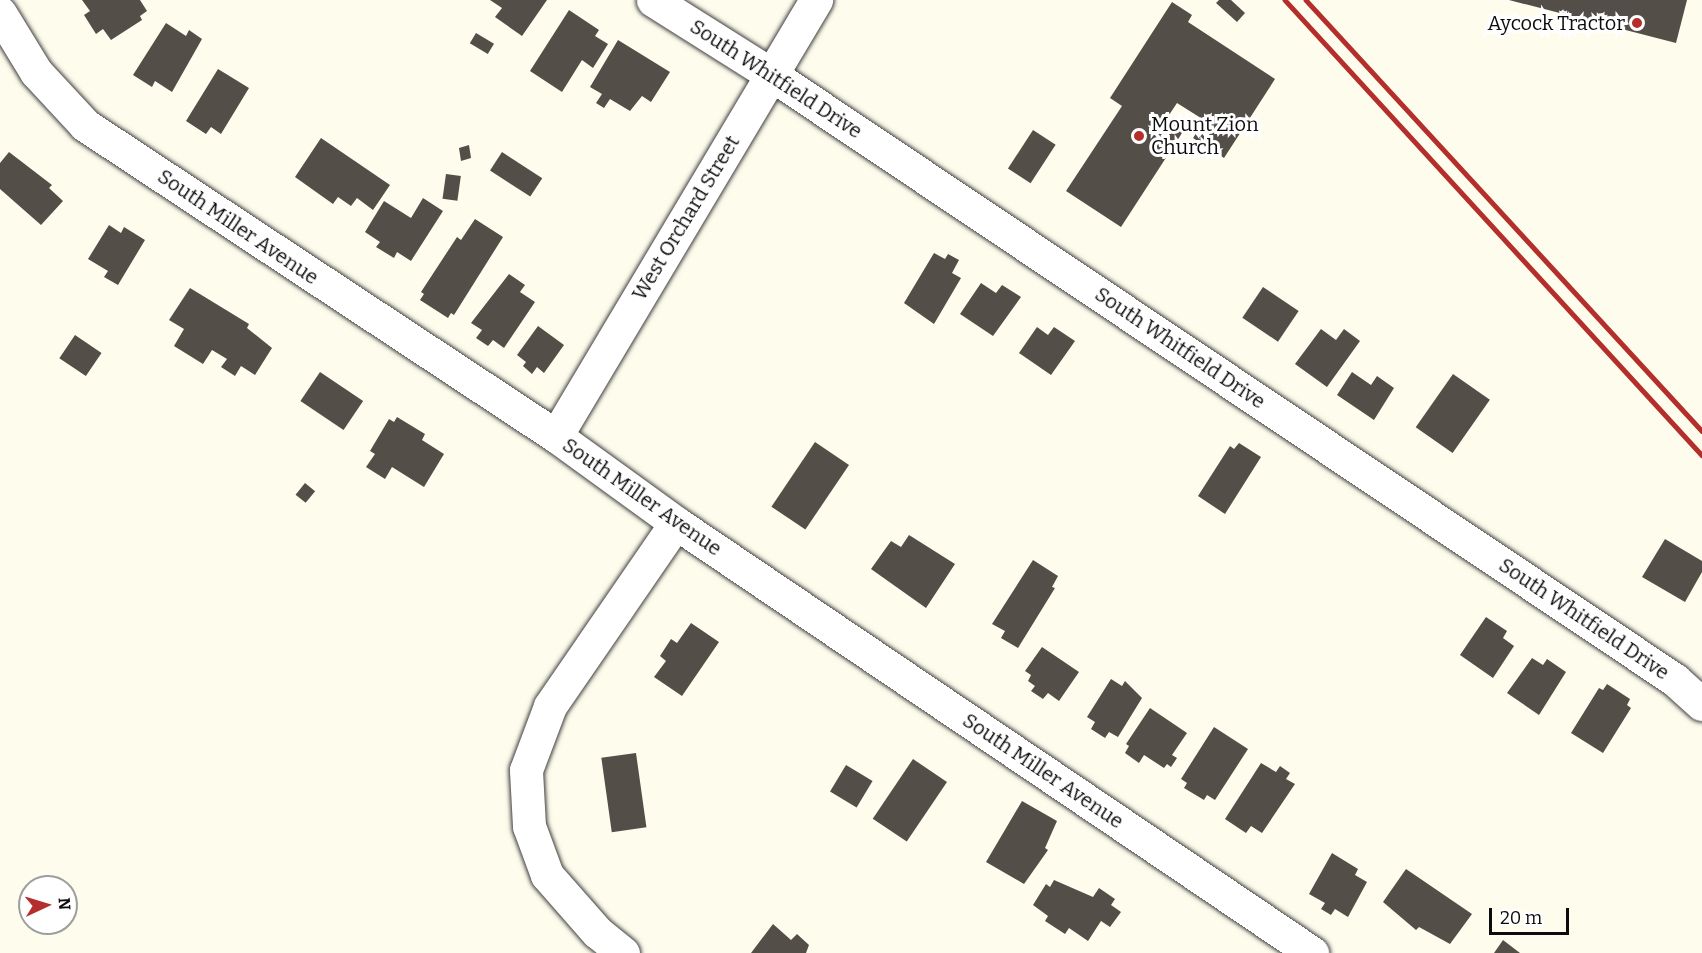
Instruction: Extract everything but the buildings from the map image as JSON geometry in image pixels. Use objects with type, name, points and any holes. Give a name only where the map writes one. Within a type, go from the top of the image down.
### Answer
[{"type":"street","name":"South Whitfield Drive","points":[[653,0],[772,75],[1676,680],[1702,704]]},
{"type":"street","name":"West Orchard Street","points":[[555,436],[816,0]]},
{"type":"street","name":"South Miller Avenue","points":[[0,13],[36,72],[86,124],[555,436],[676,523],[1312,953]]},
{"type":"street","points":[[623,953],[597,932],[548,875],[529,826],[526,770],[550,706],[676,523]]},
{"type":"railway","points":[[1285,0],[1702,455]]},
{"type":"railway","points":[[1306,0],[1702,431]]},
{"type":"place","name":"Aycock Tractor","points":[[1637,23]]},
{"type":"place","name":"Mount Zion Church","points":[[1139,136]]}]
